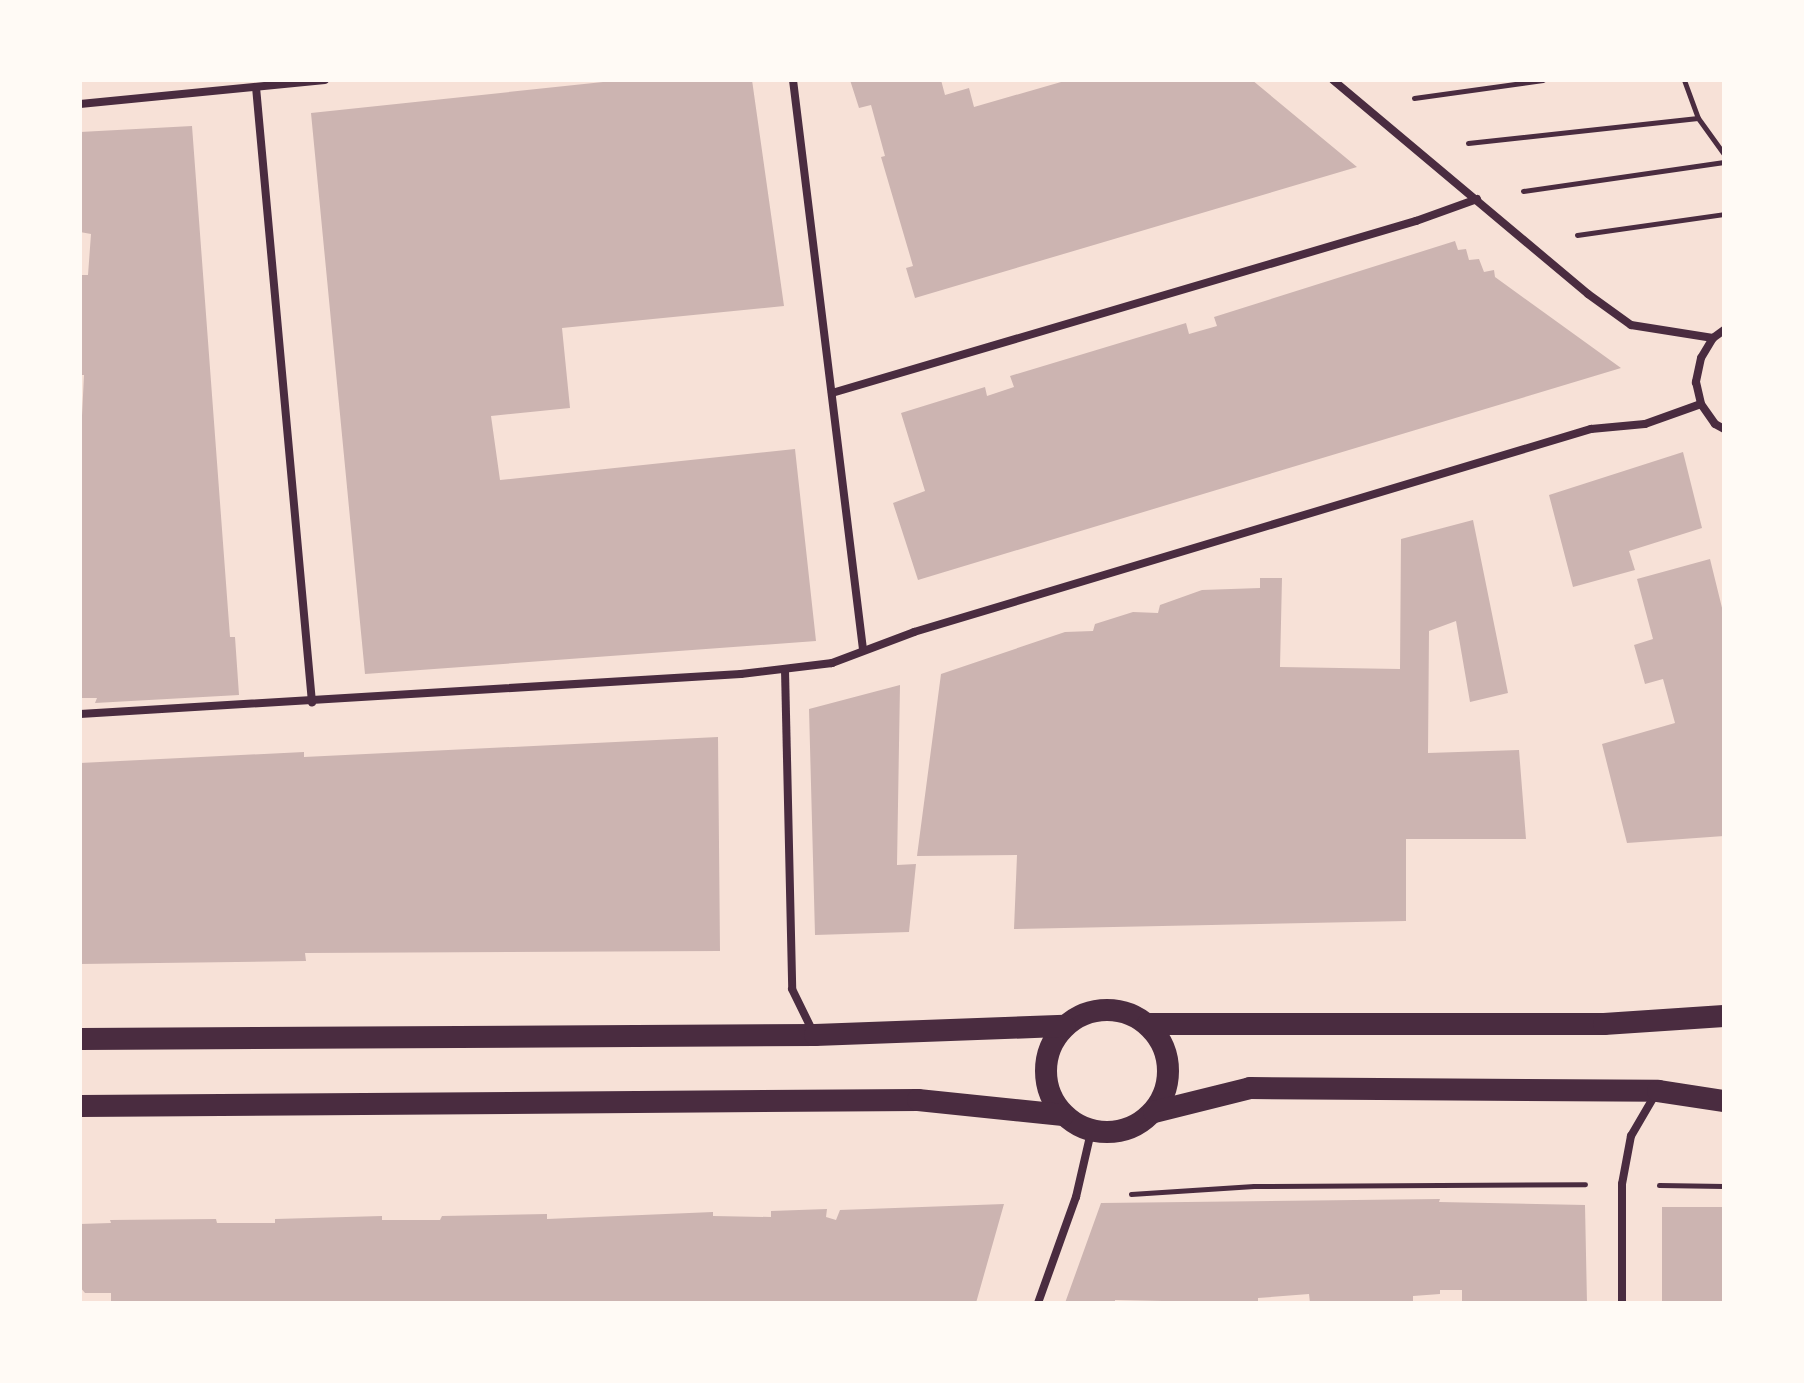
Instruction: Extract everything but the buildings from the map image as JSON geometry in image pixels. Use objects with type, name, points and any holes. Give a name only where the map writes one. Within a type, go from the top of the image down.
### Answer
[{"type":"highway","points":[[1063,1115],[1047,1087],[1047,1055],[1065,1026],[1083,1014],[1106,1010],[1128,1013],[1148,1024],[1166,1052],[1168,1084],[1154,1112]]},
{"type":"highway","points":[[1148,1024],[1604,1024],[1724,1016]]},
{"type":"highway","points":[[80,1039],[815,1035],[1065,1026]]},
{"type":"highway","points":[[80,1106],[918,1100],[1063,1115],[1091,1132],[1125,1131],[1154,1112],[1250,1088],[1658,1091],[1724,1101]]},
{"type":"street","points":[[80,104],[325,80]]},
{"type":"street","points":[[793,80],[863,649]]},
{"type":"street","points":[[1333,80],[1588,294],[1631,325],[1713,338]]},
{"type":"street","points":[[256,87],[312,702]]},
{"type":"street","points":[[832,393],[1416,221],[1477,199]]},
{"type":"street","points":[[1724,330],[1713,338],[1701,358],[1696,382],[1701,404],[1724,429]]},
{"type":"street","points":[[80,714],[312,702],[785,670],[832,663],[863,649],[1591,429],[1645,424],[1701,404]]},
{"type":"street","points":[[785,670],[792,989],[815,1035]]},
{"type":"street","points":[[1622,1303],[1622,1184],[1631,1136],[1658,1091]]},
{"type":"street","points":[[1038,1303],[1076,1197],[1091,1132]]},
{"type":"path","points":[[1411,98],[1543,80]]},
{"type":"path","points":[[1684,80],[1698,118],[1724,154]]},
{"type":"path","points":[[1466,143],[1698,118]]},
{"type":"path","points":[[1523,191],[1724,162]]},
{"type":"path","points":[[1577,235],[1724,214]]},
{"type":"path","points":[[1131,1194],[1254,1186],[1724,1186]]}]
